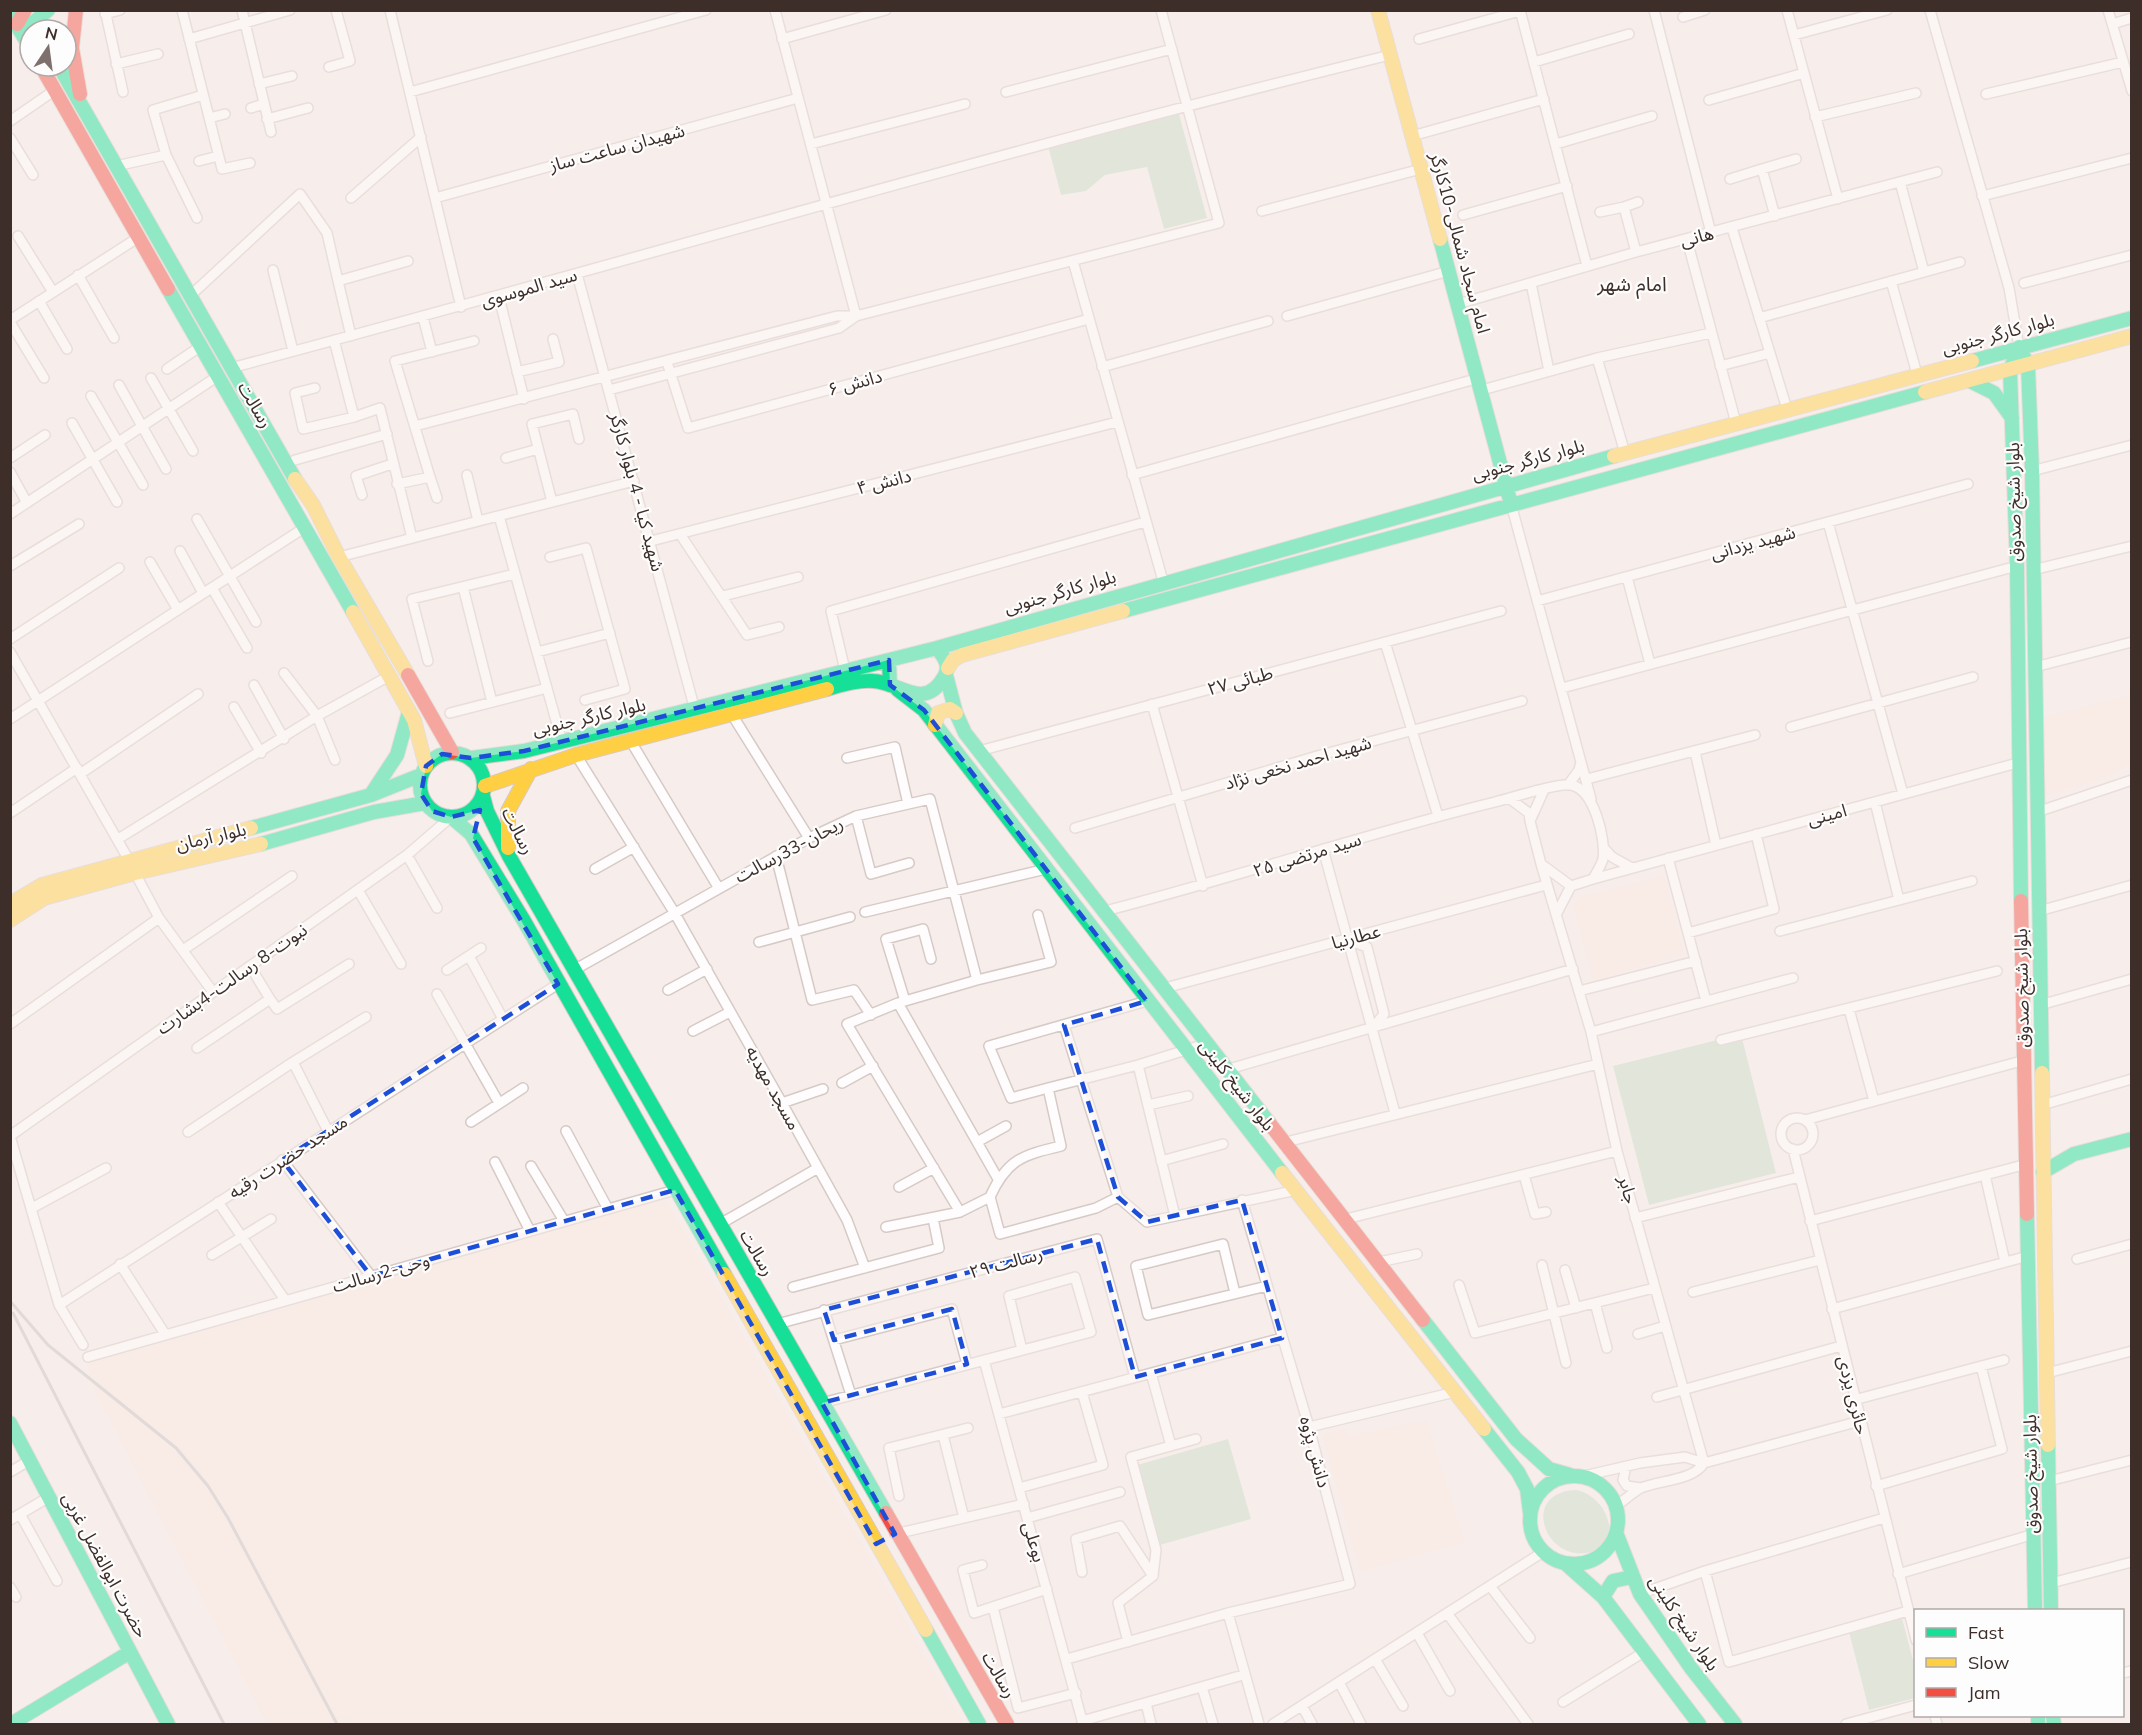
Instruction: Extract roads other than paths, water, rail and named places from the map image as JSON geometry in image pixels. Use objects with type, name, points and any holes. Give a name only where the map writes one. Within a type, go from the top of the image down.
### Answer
[{"type":"main road","points":[[31,18],[48,10]]},
{"type":"main road","points":[[76,10],[72,48],[82,108]]},
{"type":"main road","name":"امام سجاد شمالی-10کارگر","points":[[1378,10],[1511,504]]},
{"type":"main road","name":"رسالت","points":[[48,78],[409,712],[422,745],[423,770]]},
{"type":"main road","name":"رسالت","points":[[66,78],[285,463],[313,505],[339,557],[452,752]]},
{"type":"main road","name":"بلوار کارگر جنوبی","points":[[937,648],[1163,581],[1505,485],[2132,318]]},
{"type":"main road","name":"بلوار کارگر جنوبی","points":[[947,672],[953,660],[962,655],[2132,336]]},
{"type":"main road","points":[[2019,347],[2028,365]]},
{"type":"main road","points":[[2010,370],[2019,347]]},
{"type":"main road","name":"بلوار شیخ صدوق","points":[[2028,365],[2032,471],[2051,1609]]},
{"type":"main road","name":"بلوار شیخ صدوق","points":[[2010,370],[2017,566],[2026,1164],[2036,1609]]},
{"type":"main road","points":[[1970,381],[1994,393],[2013,419]]},
{"type":"main road","points":[[937,648],[947,672],[934,689],[925,694],[907,694],[894,688],[888,677],[889,660],[937,648]]},
{"type":"main road","name":"بلوار کارگر جنوبی","points":[[471,758],[524,751],[889,660]]},
{"type":"main road","name":"بلوار شیخ کلینی","points":[[947,672],[956,713],[965,733],[1516,1439],[1549,1469],[1570,1475]]},
{"type":"main road","name":"بلوار کارگر جنوبی","points":[[484,791],[531,769],[576,755],[853,682],[871,680],[894,688]]},
{"type":"main road","name":"بلوار شیخ کلینی","points":[[894,688],[924,710],[1148,1001],[1518,1472],[1527,1488],[1530,1513]]},
{"type":"main road","points":[[935,725],[938,713],[944,710],[956,713]]},
{"type":"main road","points":[[370,795],[393,768],[400,752],[409,712]]},
{"type":"main road","points":[[452,752],[471,758],[479,766],[484,791],[470,812],[451,817],[441,815],[426,803],[421,794],[423,770],[433,759],[452,752]]},
{"type":"main road","points":[[509,856],[508,811],[531,769]]},
{"type":"main road","name":"بلوار آرمان","points":[[10,920],[44,898],[132,867],[370,795],[423,770]]},
{"type":"main road","name":"رسالت","points":[[484,791],[494,826],[509,856],[1007,1725]]},
{"type":"main road","name":"بلوار آرمان","points":[[10,904],[42,885],[255,846],[374,812],[426,803]]},
{"type":"main road","points":[[451,817],[473,838],[558,984],[979,1725]]},
{"type":"main road","points":[[473,838],[480,825],[494,826]]},
{"type":"main road","points":[[2043,1172],[2054,1161],[2067,1155],[2132,1139]]},
{"type":"main road","points":[[2043,1152],[2067,1155]]},
{"type":"main road","points":[[1455,1392],[1473,1384]]},
{"type":"main road","name":"حضرت ابوالفضل غربی","points":[[10,1423],[168,1725]]},
{"type":"main road","points":[[1566,1564],[1595,1560],[1608,1550],[1617,1535],[1619,1520],[1617,1505],[1604,1487],[1584,1476],[1570,1475],[1556,1479],[1544,1487],[1535,1499],[1530,1513],[1530,1527],[1535,1541],[1543,1552],[1566,1564],[1603,1597],[1699,1725]]},
{"type":"main road","points":[[876,1544],[896,1534]]},
{"type":"main road","name":"بلوار شیخ کلینی","points":[[1617,1535],[1640,1594],[1691,1668],[1735,1725]]},
{"type":"main road","points":[[1603,1597],[1608,1584],[1618,1577],[1632,1577]]},
{"type":"main road","points":[[11,1725],[130,1652]]},
{"type":"street","points":[[120,10],[105,12],[123,92]]},
{"type":"street","points":[[182,10],[222,169],[250,163]]},
{"type":"street","points":[[242,10],[271,132]]},
{"type":"street","points":[[189,39],[290,10]]},
{"type":"street","points":[[329,67],[351,61],[336,10]]},
{"type":"street","points":[[390,10],[461,306]]},
{"type":"street","points":[[410,92],[706,10]]},
{"type":"street","points":[[775,10],[856,316]]},
{"type":"street","points":[[782,39],[886,10]]},
{"type":"street","points":[[415,426],[837,316],[856,316],[1219,223],[1161,10]]},
{"type":"street","points":[[1654,10],[1711,233]]},
{"type":"street","points":[[1683,17],[1705,10]]},
{"type":"street","points":[[1787,10],[1839,199]]},
{"type":"street","points":[[1794,35],[1887,10]]},
{"type":"street","points":[[1930,10],[2009,288],[2019,347]]},
{"type":"street","points":[[2108,10],[2132,92]]},
{"type":"street","points":[[1419,39],[1520,11],[1587,266]]},
{"type":"street","points":[[2112,24],[2132,18]]},
{"type":"street","points":[[1534,62],[1629,34]]},
{"type":"street","points":[[1006,92],[1172,49]]},
{"type":"street","points":[[116,64],[158,54]]},
{"type":"street","name":"سید الموسوی","points":[[231,368],[499,297],[1187,104],[1390,55]]},
{"type":"street","points":[[1986,94],[2123,62]]},
{"type":"street","points":[[1709,99],[1804,73]]},
{"type":"street","points":[[259,84],[292,76]]},
{"type":"street","points":[[10,121],[55,90]]},
{"type":"street","points":[[1815,117],[1916,93]]},
{"type":"street","points":[[197,218],[166,155],[153,110],[203,95]]},
{"type":"street","name":"شهیدان ساعت ساز","points":[[435,198],[798,98]]},
{"type":"street","points":[[1412,136],[1544,99]]},
{"type":"street","points":[[251,108],[264,104]]},
{"type":"street","points":[[811,144],[965,104]]},
{"type":"street","points":[[267,118],[308,108]]},
{"type":"street","points":[[209,118],[225,114]]},
{"type":"street","points":[[1556,144],[1652,116]]},
{"type":"street","points":[[351,198],[421,137]]},
{"type":"street","points":[[10,138],[33,175]]},
{"type":"street","points":[[116,166],[166,155]]},
{"type":"street","points":[[199,161],[218,156]]},
{"type":"street","points":[[1982,196],[2132,158]]},
{"type":"street","points":[[1730,179],[1796,159]]},
{"type":"street","points":[[1262,211],[1421,169]]},
{"type":"street","points":[[1762,169],[1775,216]]},
{"type":"street","name":"هانی","points":[[1458,304],[1636,252],[1937,172]]},
{"type":"street","points":[[1900,182],[1924,272]]},
{"type":"street","points":[[1463,215],[1567,186]]},
{"type":"street","points":[[190,296],[300,194],[327,233],[351,336]]},
{"type":"street","points":[[1600,212],[1638,202]]},
{"type":"street","points":[[1624,207],[1636,252]]},
{"type":"street","points":[[1732,228],[1787,409]]},
{"type":"street","points":[[18,236],[53,292]]},
{"type":"street","points":[[44,378],[10,321],[139,237]]},
{"type":"street","points":[[1687,240],[1736,423]]},
{"type":"street","points":[[2024,283],[2132,255]]},
{"type":"street","points":[[338,281],[408,261]]},
{"type":"street","points":[[1073,261],[1163,581]]},
{"type":"street","points":[[1759,318],[1960,262]]},
{"type":"street","points":[[273,270],[294,351]]},
{"type":"street","points":[[1287,316],[1449,271]]},
{"type":"street","name":"شهید کیا - 4 بلوار کارگر","points":[[577,274],[695,710]]},
{"type":"street","points":[[78,275],[114,338]]},
{"type":"street","points":[[1891,281],[1917,374]]},
{"type":"street","points":[[1531,283],[1549,371]]},
{"type":"street","points":[[499,297],[524,399]]},
{"type":"street","points":[[39,301],[67,350]]},
{"type":"street","points":[[609,390],[839,328],[856,316]]},
{"type":"street","points":[[423,317],[432,352]]},
{"type":"street","name":"دانش ۶","points":[[667,362],[688,428],[1089,319]]},
{"type":"street","points":[[1102,367],[1268,321]]},
{"type":"street","points":[[1132,475],[1328,420],[1711,333]]},
{"type":"street","points":[[761,336],[764,349]]},
{"type":"street","points":[[517,372],[559,362],[553,339]]},
{"type":"street","points":[[334,340],[354,417]]},
{"type":"street","points":[[436,498],[395,361],[474,341]]},
{"type":"street","points":[[167,369],[201,346]]},
{"type":"street","points":[[1720,366],[1770,353]]},
{"type":"street","points":[[1597,358],[1624,453]]},
{"type":"street","points":[[10,514],[218,376]]},
{"type":"street","points":[[151,378],[194,452]]},
{"type":"street","points":[[119,385],[166,469]]},
{"type":"street","points":[[315,388],[295,393],[303,429],[354,417],[380,408],[412,538]]},
{"type":"street","points":[[91,396],[143,485]]},
{"type":"street","points":[[552,502],[532,424],[573,414],[579,439]]},
{"type":"street","name":"دانش ۴","points":[[651,541],[1117,422]]},
{"type":"street","points":[[72,423],[117,502]]},
{"type":"street","points":[[295,460],[387,434]]},
{"type":"street","points":[[10,458],[45,435]]},
{"type":"street","points":[[2032,471],[2132,446]]},
{"type":"street","points":[[506,458],[538,449]]},
{"type":"street","points":[[362,495],[356,476],[392,464]]},
{"type":"street","points":[[10,472],[27,503]]},
{"type":"street","points":[[467,475],[478,521]]},
{"type":"street","points":[[397,484],[430,477]]},
{"type":"street","points":[[339,557],[634,481]]},
{"type":"street","name":"شهید یزدانی","points":[[1537,601],[1968,484]]},
{"type":"street","points":[[1511,504],[1587,779],[1603,847],[1603,860],[1593,879],[1571,886],[1556,915]]},
{"type":"street","points":[[499,516],[562,742]]},
{"type":"street","points":[[197,519],[256,622]]},
{"type":"street","points":[[845,670],[831,611],[1145,522]]},
{"type":"street","points":[[1828,522],[1903,794]]},
{"type":"street","points":[[10,566],[79,524]]},
{"type":"street","points":[[10,718],[304,528]]},
{"type":"street","points":[[680,534],[747,635],[779,627]]},
{"type":"street","points":[[2033,570],[2132,546]]},
{"type":"street","points":[[550,557],[586,548],[625,689],[585,700]]},
{"type":"street","points":[[180,551],[247,648]]},
{"type":"street","points":[[150,562],[178,610]]},
{"type":"street","points":[[1562,688],[2017,566]]},
{"type":"street","points":[[10,639],[119,568]]},
{"type":"street","points":[[428,661],[412,599],[515,574]]},
{"type":"street","points":[[723,596],[798,577]]},
{"type":"street","points":[[1627,577],[1650,664]]},
{"type":"street","points":[[463,587],[492,702]]},
{"type":"street","name":"طبائی ۲۷","points":[[979,751],[1501,611]]},
{"type":"street","points":[[537,652],[610,633]]},
{"type":"street","points":[[1385,642],[1438,816]]},
{"type":"street","points":[[2035,667],[2132,642]]},
{"type":"street","points":[[10,652],[118,839],[159,918],[213,992]]},
{"type":"street","points":[[284,673],[317,716],[335,760]]},
{"type":"street","points":[[118,839],[284,739],[317,716],[389,676]]},
{"type":"street","points":[[1791,727],[1878,705],[1972,677]]},
{"type":"street","points":[[254,685],[284,739]]},
{"type":"street","points":[[450,712],[547,688]]},
{"type":"street","points":[[10,813],[198,693]]},
{"type":"street","name":"شهید احمد نخعی نژاد","points":[[1075,828],[1317,756],[1522,701]]},
{"type":"street","points":[[1152,705],[1203,886]]},
{"type":"street","points":[[234,707],[261,753]]},
{"type":"street","points":[[731,713],[809,838]]},
{"type":"street","points":[[1587,779],[1755,735]]},
{"type":"street","points":[[630,740],[718,887]]},
{"type":"street","points":[[847,758],[895,747],[908,804]]},
{"type":"street","points":[[1695,752],[1716,845]]},
{"type":"street","name":"مسجد مهدیه","points":[[576,755],[707,969],[847,1220],[864,1268]]},
{"type":"street","points":[[1568,785],[1579,770],[1581,760]]},
{"type":"street","name":"امینی","points":[[1593,879],[2021,762]]},
{"type":"street","points":[[2037,812],[2131,783]]},
{"type":"street","points":[[1530,821],[1544,790],[1568,785],[1585,792],[1592,802]]},
{"type":"street","name":"۲۵ سید مرتضی","points":[[1105,911],[1203,886],[1438,816],[1544,790]]},
{"type":"street","name":"ریحان-33رسالت","points":[[574,970],[718,887],[809,838],[855,816],[930,799],[954,890]]},
{"type":"street","points":[[1510,799],[1528,813],[1542,864],[1571,886]]},
{"type":"street","points":[[1875,802],[1899,900]]},
{"type":"street","points":[[855,816],[871,874],[909,863]]},
{"type":"street","name":"نبوت-8 رسالت-4بشارت","points":[[10,1136],[407,855],[451,817]]},
{"type":"street","points":[[1688,933],[1774,909],[1756,834]]},
{"type":"street","points":[[1603,847],[1612,857],[1632,868]]},
{"type":"street","points":[[595,869],[634,848]]},
{"type":"street","points":[[1323,849],[1395,1113]]},
{"type":"street","points":[[407,855],[437,908]]},
{"type":"street","points":[[776,856],[812,1000],[854,990],[870,1015]]},
{"type":"street","points":[[1668,858],[1707,1001]]},
{"type":"street","name":"جابر","points":[[1542,864],[1546,885],[1591,1032],[1617,1151],[1704,1463]]},
{"type":"street","points":[[865,912],[1046,869]]},
{"type":"street","points":[[183,950],[292,876]]},
{"type":"street","points":[[1780,931],[1972,881]]},
{"type":"street","name":"عطارنیا","points":[[1166,988],[1546,885]]},
{"type":"street","points":[[2039,911],[2132,885]]},
{"type":"street","points":[[358,890],[401,964]]},
{"type":"street","points":[[954,890],[977,980]]},
{"type":"street","points":[[960,1212],[846,1024],[902,1002],[977,980],[1051,962],[1038,915]]},
{"type":"street","points":[[759,942],[850,917]]},
{"type":"street","points":[[10,1024],[159,918]]},
{"type":"street","points":[[931,959],[923,928],[886,939],[902,1002],[998,1179]]},
{"type":"street","points":[[1348,940],[1367,947],[1384,1014],[1372,1029]]},
{"type":"street","points":[[447,970],[481,948]]},
{"type":"street","points":[[469,956],[503,1019]]},
{"type":"street","points":[[1579,992],[1696,961]]},
{"type":"street","points":[[250,966],[277,1009],[349,964]]},
{"type":"street","points":[[668,990],[707,969]]},
{"type":"street","points":[[1229,1069],[1573,969]]},
{"type":"street","points":[[1721,1040],[1997,971]]},
{"type":"street","points":[[1591,1032],[1792,978]]},
{"type":"street","points":[[2040,1005],[2132,979]]},
{"type":"street","name":"مسجد حضرت رقیه","points":[[58,1305],[558,984]]},
{"type":"street","points":[[437,994],[499,1103]]},
{"type":"street","points":[[197,1047],[270,999]]},
{"type":"street","points":[[1148,1001],[989,1046],[1011,1098],[1138,1065],[1208,1043]]},
{"type":"street","points":[[1848,1009],[1874,1101]]},
{"type":"street","points":[[693,1031],[730,1012]]},
{"type":"street","points":[[188,1132],[293,1062],[366,1017]]},
{"type":"street","points":[[1064,1025],[1118,1197],[1147,1222],[1297,1190]]},
{"type":"street","points":[[1805,1120],[1812,1128],[1811,1143],[1798,1150],[1793,1149],[1782,1138],[1782,1128],[1795,1118],[1805,1120],[2025,1060]]},
{"type":"street","points":[[293,1062],[328,1131]]},
{"type":"street","points":[[1286,1142],[1598,1064]]},
{"type":"street","points":[[1138,1065],[1175,1216]]},
{"type":"street","points":[[842,1083],[873,1066]]},
{"type":"street","points":[[2042,1105],[2132,1079]]},
{"type":"street","points":[[471,1122],[523,1088]]},
{"type":"street","points":[[1048,1088],[1061,1146],[1023,1155],[998,1179],[990,1197],[1000,1234],[1096,1208],[1118,1197]]},
{"type":"street","points":[[782,1103],[823,1089]]},
{"type":"street","points":[[1148,1105],[1188,1096]]},
{"type":"street","points":[[977,1142],[1006,1126]]},
{"type":"street","points":[[566,1131],[608,1209]]},
{"type":"street","points":[[10,1136],[13,1154],[32,1208],[58,1305],[83,1345]]},
{"type":"street","points":[[1161,1161],[1223,1144]]},
{"type":"street","name":"حائری یزدی","points":[[1793,1149],[1914,1633]]},
{"type":"street","points":[[1346,1219],[1617,1151]]},
{"type":"street","points":[[282,1160],[371,1276]]},
{"type":"street","points":[[495,1162],[530,1231]]},
{"type":"street","points":[[1810,1221],[2026,1164]]},
{"type":"street","points":[[531,1166],[564,1221]]},
{"type":"street","points":[[32,1208],[106,1168]]},
{"type":"street","points":[[720,1224],[818,1168]]},
{"type":"street","points":[[900,1187],[934,1168]]},
{"type":"street","points":[[1524,1175],[1535,1215],[1546,1212]]},
{"type":"street","points":[[1985,1175],[2005,1262]]},
{"type":"street","points":[[1635,1218],[1799,1177]]},
{"type":"street","name":"وحی-2رسالت","points":[[88,1357],[675,1190]]},
{"type":"street","points":[[886,1227],[960,1212],[990,1197]]},
{"type":"street","name":"دانش پژوه","points":[[1228,1614],[1350,1584],[1309,1427],[1242,1200]]},
{"type":"street","points":[[218,1202],[285,1300]]},
{"type":"street","points":[[793,1287],[939,1248],[933,1218]]},
{"type":"street","points":[[212,1255],[271,1220]]},
{"type":"street","name":"رسالت ۲۹","points":[[777,1324],[1097,1239],[1135,1377]]},
{"type":"street","points":[[1235,1293],[1223,1244],[1136,1266],[1148,1315],[1267,1286]]},
{"type":"street","points":[[2077,1259],[2132,1244]]},
{"type":"street","points":[[1379,1262],[1417,1254]]},
{"type":"street","points":[[1832,1309],[2028,1256]]},
{"type":"street","points":[[1693,1292],[1820,1260]]},
{"type":"street","points":[[120,1264],[165,1334]]},
{"type":"street","points":[[1542,1265],[1566,1364]]},
{"type":"street","points":[[1565,1270],[1576,1308]]},
{"type":"street","points":[[822,1403],[1091,1332],[1075,1277],[1009,1296],[1022,1350]]},
{"type":"street","points":[[1459,1285],[1475,1333],[1654,1288]]},
{"type":"street","points":[[1595,1303],[1608,1348]]},
{"type":"street","points":[[834,1340],[952,1309],[968,1364]]},
{"type":"street","points":[[824,1310],[851,1395]]},
{"type":"street","points":[[1638,1334],[1665,1326]]},
{"type":"street","points":[[999,1414],[1282,1338]]},
{"type":"street","points":[[1657,1397],[1841,1346]]},
{"type":"street","points":[[2047,1373],[2132,1351]]},
{"type":"street","name":"بوعلی","points":[[984,1360],[1083,1723]]},
{"type":"street","points":[[1854,1400],[2004,1360]]},
{"type":"street","points":[[1876,1486],[2002,1449],[1981,1366]]},
{"type":"street","points":[[1151,1373],[1171,1446]]},
{"type":"street","points":[[1019,1488],[1103,1465],[1082,1392]]},
{"type":"street","points":[[1309,1427],[1455,1392]]},
{"type":"street","points":[[1584,1476],[1685,1457],[1704,1463],[1860,1421]]},
{"type":"street","points":[[899,1496],[889,1448],[968,1428]]},
{"type":"street","points":[[943,1435],[964,1518]]},
{"type":"street","points":[[1128,1642],[1118,1603],[1153,1576],[1156,1550],[1131,1457],[1196,1439]]},
{"type":"street","points":[[10,1472],[30,1460]]},
{"type":"street","points":[[2049,1480],[2132,1460]]},
{"type":"street","points":[[1617,1505],[1641,1488],[1691,1473],[1700,1469],[1704,1463]]},
{"type":"street","points":[[1626,1467],[1623,1480],[1627,1486],[1641,1488]]},
{"type":"street","points":[[1027,1518],[1120,1492]]},
{"type":"street","points":[[10,1520],[49,1497]]},
{"type":"street","points":[[896,1534],[1024,1504]]},
{"type":"street","points":[[20,1514],[57,1581]]},
{"type":"street","points":[[1640,1594],[1705,1570],[1884,1518]]},
{"type":"street","points":[[1082,1572],[1076,1539],[1120,1526],[1153,1576]]},
{"type":"street","points":[[1898,1574],[2034,1534]]},
{"type":"street","points":[[1273,1725],[1543,1552]]},
{"type":"street","points":[[2051,1583],[2132,1562]]},
{"type":"street","points":[[982,1565],[963,1570],[974,1613],[1047,1589]]},
{"type":"street","points":[[1705,1570],[1729,1662],[1908,1611]]},
{"type":"street","points":[[1490,1586],[1530,1638]]},
{"type":"street","points":[[10,1587],[16,1597]]},
{"type":"street","points":[[993,1607],[1018,1707],[1076,1693]]},
{"type":"street","points":[[1448,1613],[1528,1725]]},
{"type":"street","points":[[1067,1659],[1228,1614],[1243,1675],[1259,1725]]},
{"type":"street","points":[[1417,1633],[1450,1691]]},
{"type":"street","points":[[1563,1702],[1644,1652]]},
{"type":"street","points":[[1375,1659],[1403,1706]]},
{"type":"street","points":[[1083,1723],[1243,1675]]},
{"type":"street","points":[[1339,1682],[1361,1725]]},
{"type":"street","points":[[1202,1687],[1212,1725]]},
{"type":"street","points":[[1146,1703],[1151,1725]]},
{"type":"street","points":[[1302,1706],[1312,1725]]},
{"type":"street","points":[[1846,1725],[1914,1706]]},
{"type":"railway","points":[[10,1301],[48,1345],[176,1448],[208,1486],[228,1518],[337,1724]]},
{"type":"railway","points":[[13,1313],[224,1724]]},
{"type":"district","name":"امام شهر","points":[[1632,284]]}]
